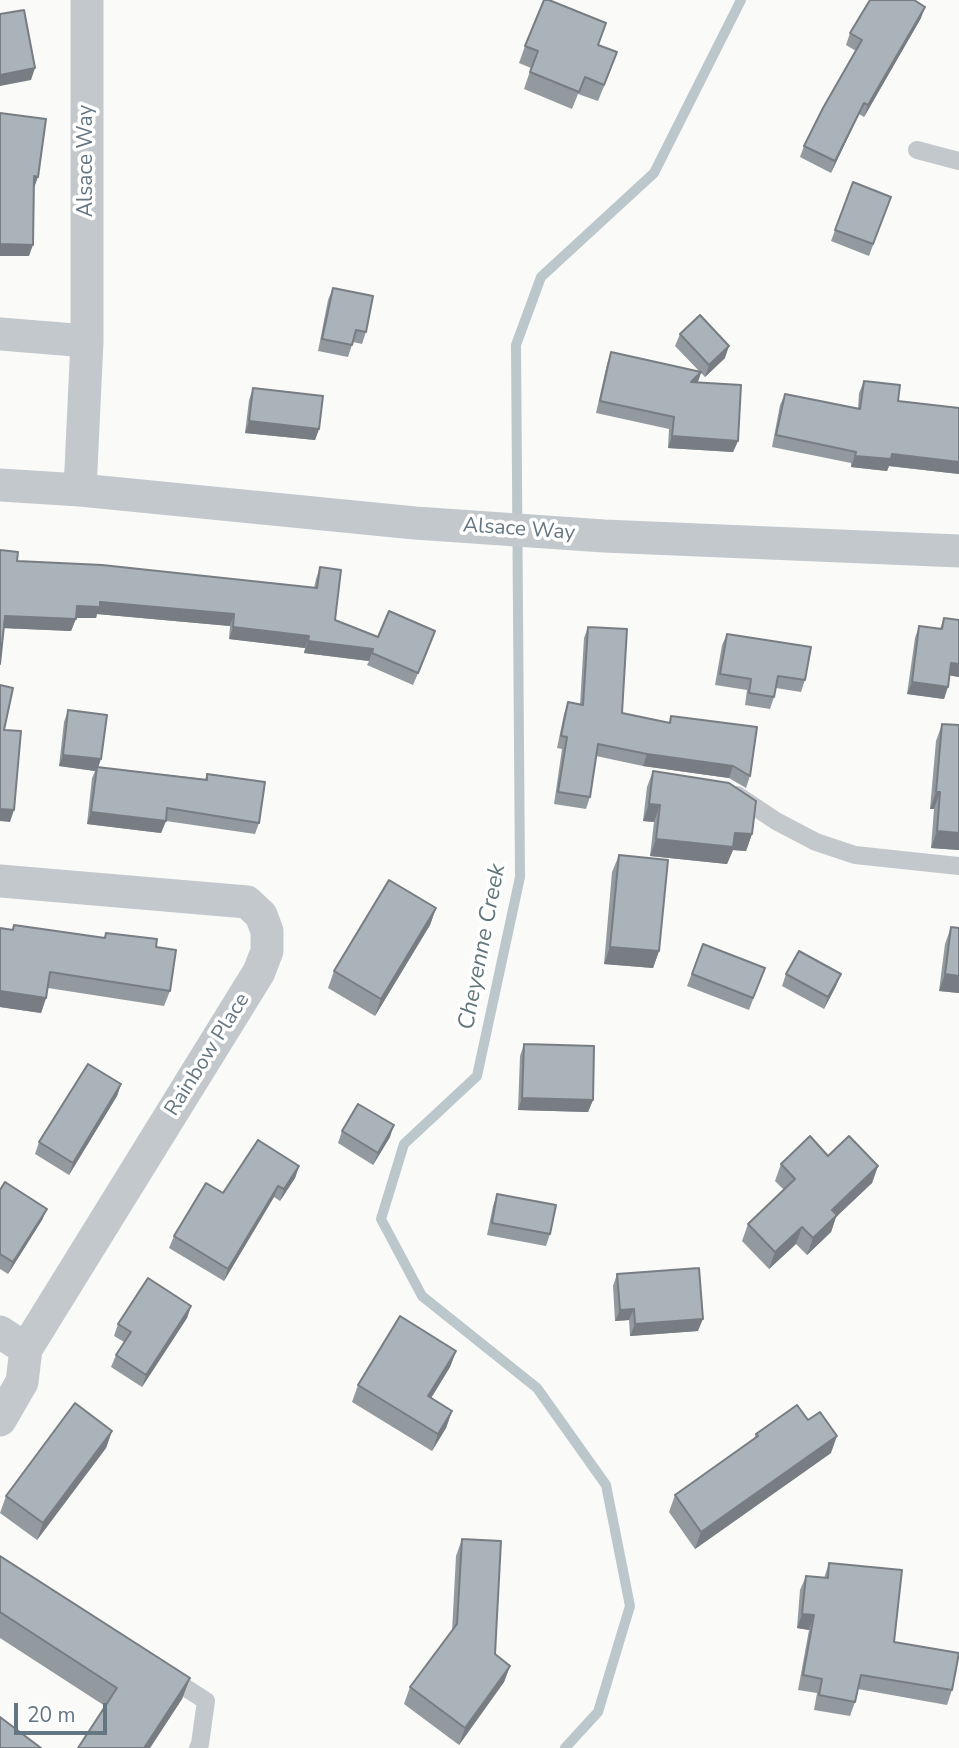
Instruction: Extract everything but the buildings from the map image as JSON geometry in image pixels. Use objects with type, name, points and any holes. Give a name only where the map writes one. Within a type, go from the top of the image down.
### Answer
[{"type":"street","name":"Alsace Way","points":[[80,490],[87,341],[87,0]]},
{"type":"street","points":[[0,334],[87,341]]},
{"type":"street","name":"Alsace Way","points":[[0,485],[80,490],[415,523],[604,536],[959,551]]},
{"type":"street","name":"Rainbow Place","points":[[0,881],[247,902],[261,915],[267,931],[267,951],[259,972],[13,1341],[22,1382],[0,1420]]},
{"type":"lane","points":[[917,150],[959,161]]},
{"type":"lane","points":[[727,789],[816,842],[855,855],[959,866]]},
{"type":"lane","points":[[149,1664],[206,1701],[198,1748]]},
{"type":"waterway","name":"Cheyenne Creek","points":[[565,1748],[598,1712],[630,1606],[606,1485],[537,1388],[422,1296],[381,1219],[404,1144],[477,1076],[520,877],[516,345],[541,277],[654,173],[741,0]]}]
